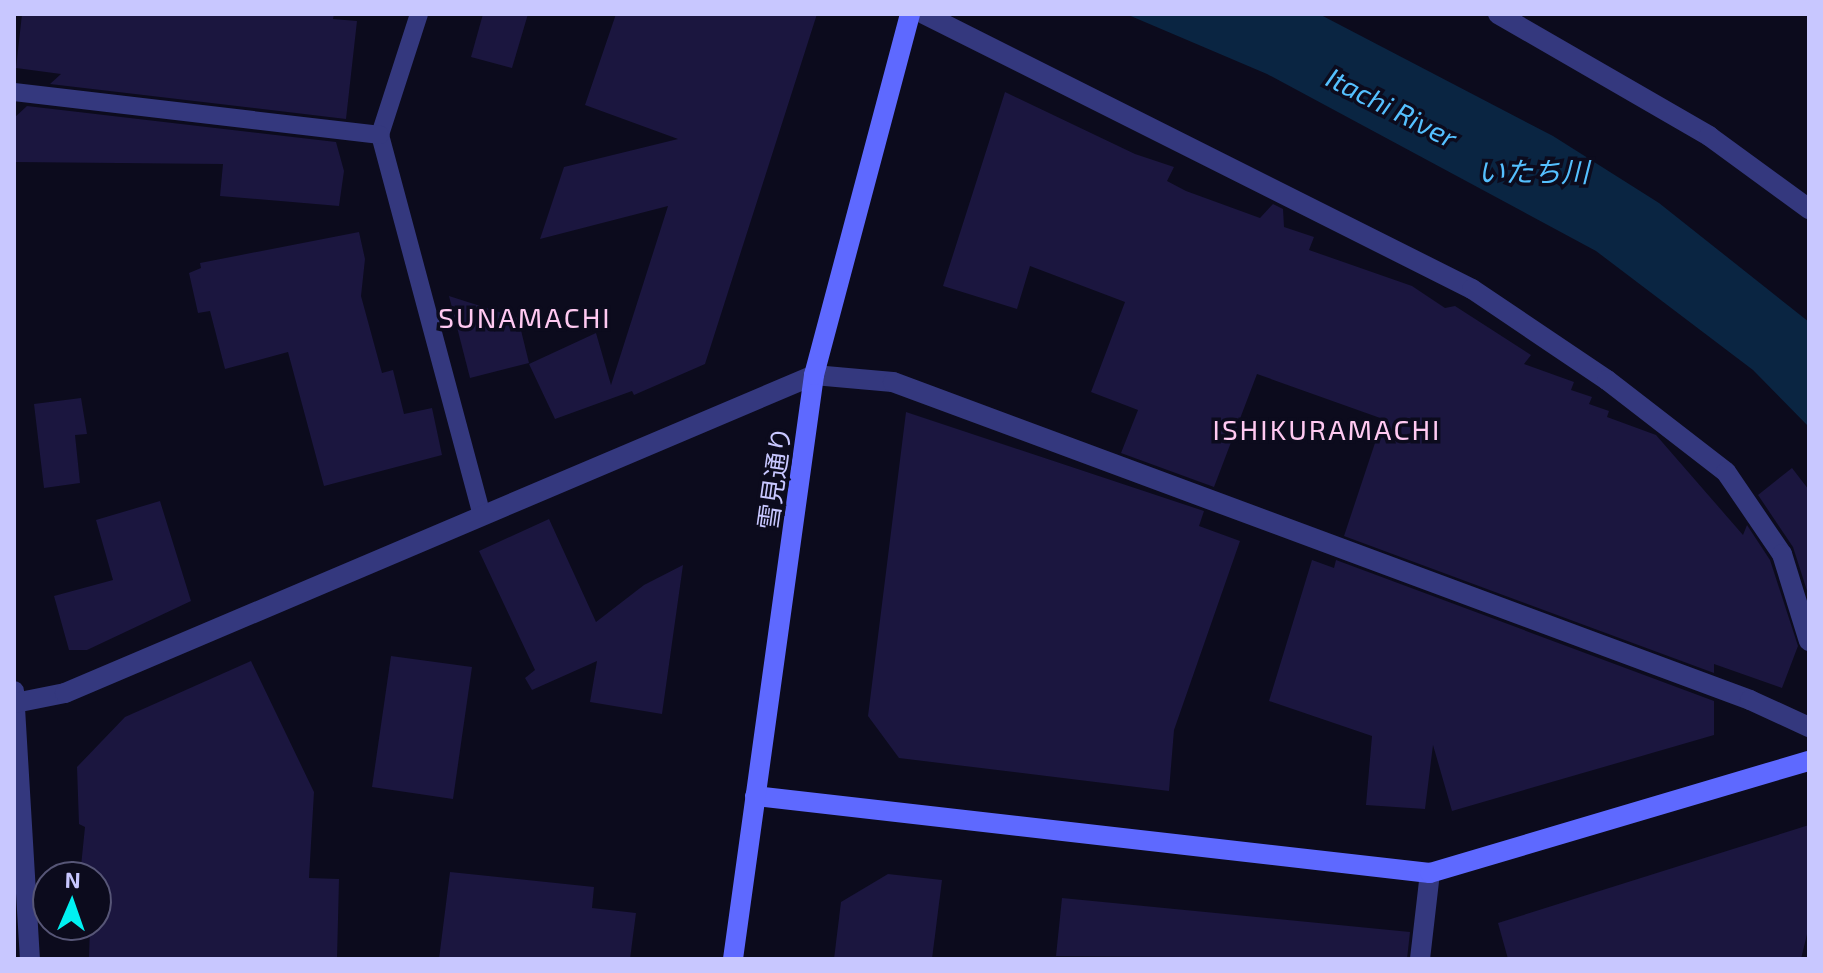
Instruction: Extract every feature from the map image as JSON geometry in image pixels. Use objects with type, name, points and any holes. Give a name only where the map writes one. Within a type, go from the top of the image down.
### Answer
[{"type":"street","name":"雪見通り","points":[[733,959],[814,375],[910,14]]},
{"type":"street","points":[[924,14],[1472,289],[1607,380],[1726,472],[1782,554],[1809,641]]},
{"type":"street","points":[[1498,14],[1709,136],[1809,209]]},
{"type":"street","points":[[15,703],[65,693],[814,375],[893,382],[1750,700],[1809,727]]},
{"type":"street","points":[[14,690],[30,959]]},
{"type":"street","points":[[755,796],[1430,873],[1809,761]]},
{"type":"street","points":[[1420,959],[1430,873]]},
{"type":"lane","points":[[419,14],[380,135],[482,516]]},
{"type":"lane","points":[[14,92],[380,135]]},
{"type":"water","name":"いたち川","points":[[1126,14],[1319,14],[1553,136],[1659,203],[1809,322],[1809,427],[1753,370],[1596,251],[1267,74]]},
{"type":"building","points":[[22,14],[334,14],[333,19],[357,21],[346,119],[50,84],[61,74],[16,68]]},
{"type":"building","points":[[483,14],[528,14],[512,68],[471,57]]},
{"type":"building","points":[[616,14],[817,14],[705,364],[634,395],[632,391],[555,419],[529,364],[596,333],[611,385],[668,206],[540,239],[564,167],[678,139],[585,105]]},
{"type":"building","points":[[1005,92],[1135,154],[1174,167],[1167,181],[1186,191],[1260,218],[1273,204],[1283,209],[1284,227],[1314,237],[1309,250],[1412,286],[1445,308],[1455,306],[1531,355],[1524,364],[1574,382],[1571,390],[1592,397],[1589,404],[1609,411],[1607,417],[1656,435],[1743,535],[1747,525],[1770,560],[1798,646],[1782,688],[1714,664],[1714,673],[1344,536],[1383,419],[1257,374],[1214,487],[1121,453],[1138,410],[1091,392],[1125,302],[1030,266],[1017,309],[943,286]]},
{"type":"building","points":[[27,106],[336,142],[344,171],[339,206],[220,196],[223,164],[14,162],[14,118]]},
{"type":"building","points":[[359,232],[365,259],[361,296],[382,373],[393,370],[404,414],[432,408],[442,455],[324,486],[288,352],[225,369],[210,311],[198,313],[189,273],[201,268],[200,263]]},
{"type":"building","points":[[449,296],[518,318],[529,363],[470,378]]},
{"type":"building","points":[[81,398],[87,434],[75,435],[80,483],[44,488],[34,404]]},
{"type":"building","points":[[906,412],[1204,511],[1199,526],[1240,541],[1174,730],[1169,791],[899,758],[868,716]]},
{"type":"building","points":[[1792,468],[1809,490],[1809,597],[1793,547],[1758,495]]},
{"type":"building","points":[[160,501],[191,601],[87,650],[69,650],[54,596],[113,580],[96,520]]},
{"type":"building","points":[[549,519],[596,622],[644,585],[683,565],[662,714],[590,702],[597,661],[532,690],[525,678],[535,670],[479,551]]},
{"type":"building","points":[[1312,560],[1334,568],[1336,560],[1714,701],[1714,735],[1452,811],[1433,745],[1425,809],[1366,805],[1372,736],[1269,701]]},
{"type":"building","points":[[391,656],[472,667],[453,799],[372,787]]},
{"type":"building","points":[[251,661],[314,792],[309,878],[339,879],[337,959],[89,959],[90,941],[112,941],[112,861],[82,861],[85,827],[79,824],[77,767],[125,717]]},
{"type":"building","points":[[1809,825],[1809,926],[1801,959],[1508,959],[1498,923]]},
{"type":"building","points":[[450,872],[594,887],[592,908],[636,913],[630,959],[439,959]]},
{"type":"building","points":[[888,874],[942,880],[932,959],[834,959],[841,902]]},
{"type":"building","points":[[1062,898],[1410,932],[1407,959],[1056,956]]},
{"type":"district","name":"SUNAMACHI","points":[[525,317]]},
{"type":"district","name":"ISHIKURAMACHI","points":[[1327,429]]},
{"type":"water label","name":"Itachi River","points":[[1392,107]]}]
